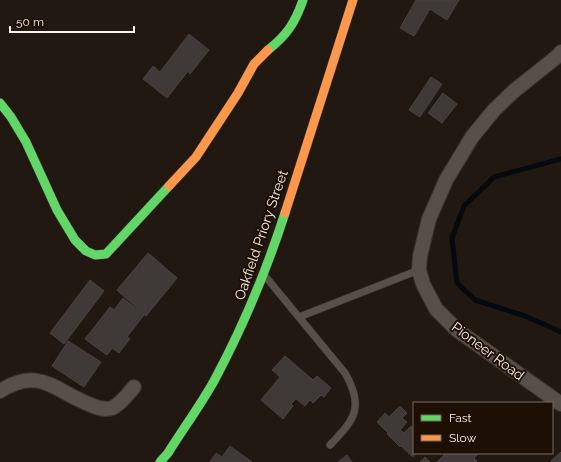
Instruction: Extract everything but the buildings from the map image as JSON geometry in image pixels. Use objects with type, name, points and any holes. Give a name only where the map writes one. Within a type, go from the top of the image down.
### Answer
[{"type":"street","points":[[0,103],[11,117],[26,142],[57,210],[75,240],[86,251],[95,255],[106,254],[196,157],[238,93],[254,64],[265,52],[279,42],[290,29],[303,0]]},
{"type":"street","name":"Oakfield Priory Street","points":[[160,462],[168,453],[213,382],[247,316],[273,252],[352,0]]},
{"type":"street","name":"Pioneer Road","points":[[561,52],[514,91],[494,110],[472,137],[446,180],[429,219],[420,256],[419,270],[423,284],[436,309],[458,330],[561,404]]},
{"type":"street","points":[[0,391],[13,383],[26,380],[43,381],[81,401],[99,408],[111,408],[121,402],[134,387]]},
{"type":"lane","points":[[298,317],[419,270]]},
{"type":"lane","points":[[264,275],[345,373],[353,386],[356,398],[354,414],[349,425],[330,445]]},
{"type":"waterway","points":[[561,159],[494,177],[464,206],[452,238],[457,283],[475,300],[525,316],[561,332]]},
{"type":"traffic: fast","points":[[268,50],[290,28],[303,0]]},
{"type":"traffic: fast","points":[[0,103],[11,117],[26,142],[57,210],[75,240],[86,251],[95,255],[106,254],[169,186]]},
{"type":"traffic: fast","points":[[160,462],[168,453],[203,399],[225,361],[253,299],[270,257],[285,213]]},
{"type":"traffic: slow","points":[[285,213],[353,0]]},
{"type":"traffic: slow","points":[[169,186],[196,157],[238,93],[254,64],[268,50]]}]
